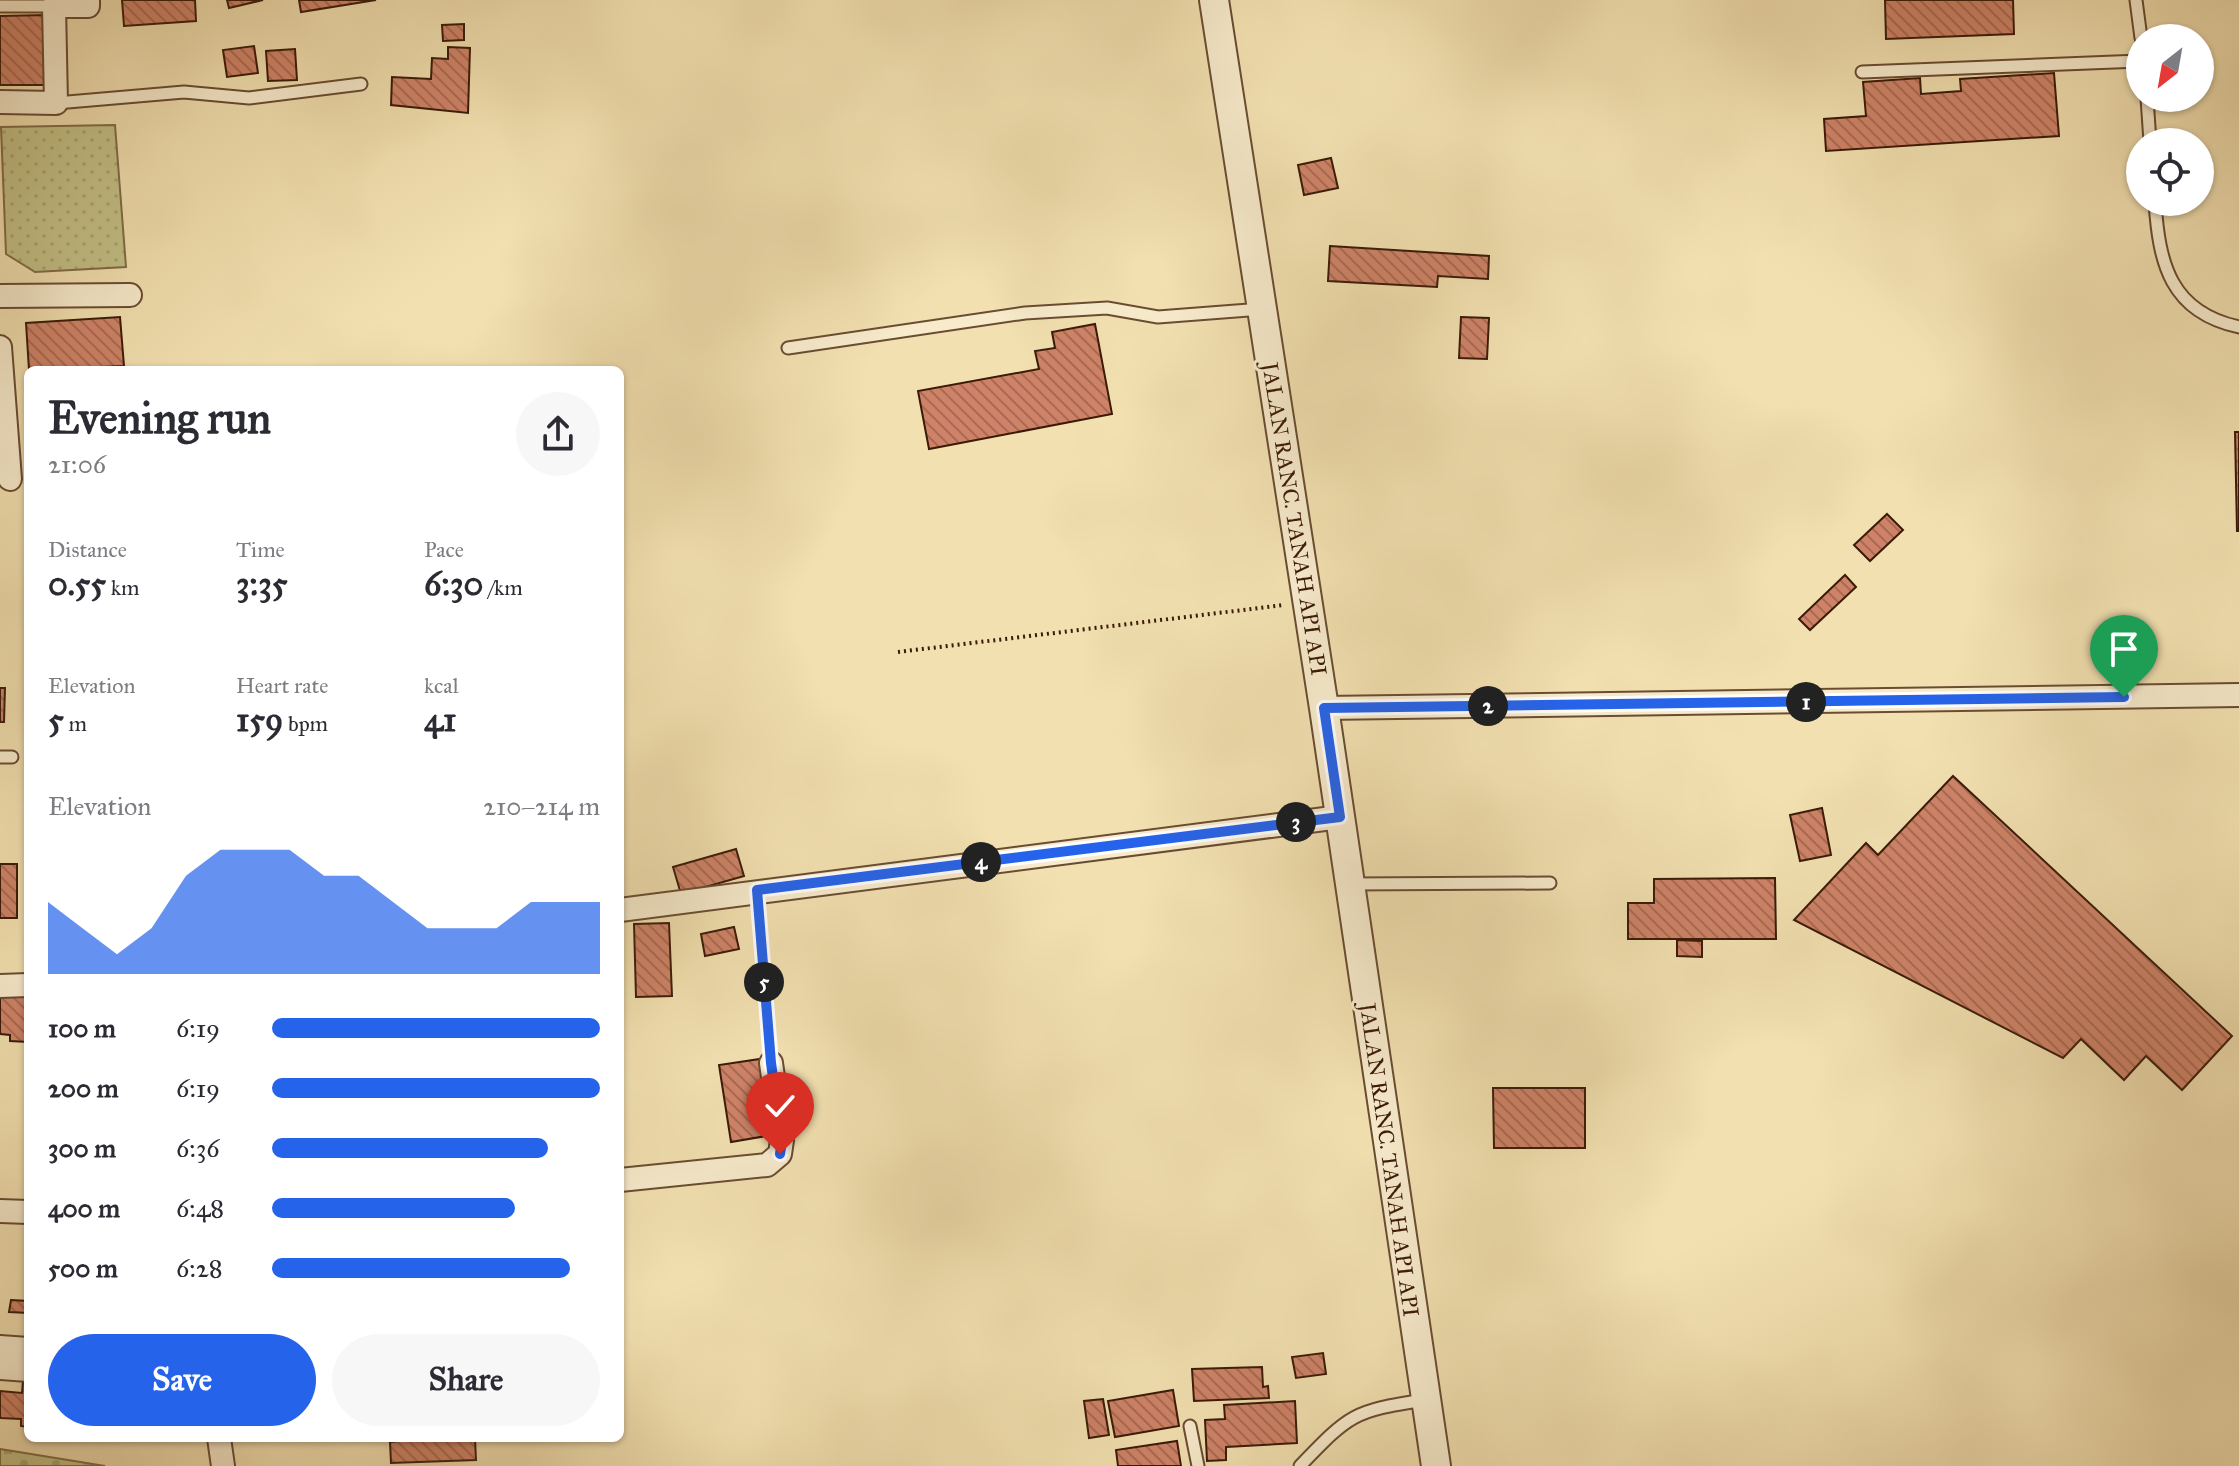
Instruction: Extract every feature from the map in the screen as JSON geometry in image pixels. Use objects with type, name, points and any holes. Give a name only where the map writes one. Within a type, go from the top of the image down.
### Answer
[{"type":"street","points":[[0,102],[56,103],[54,6],[88,6],[88,0]]},
{"type":"street","name":"JALAN RANC. TANAH API API","points":[[1214,0],[1308,602],[1436,1466]]},
{"type":"street","points":[[0,296],[130,295]]},
{"type":"street","points":[[0,347],[13,479]]},
{"type":"street","points":[[1324,708],[2239,695]]},
{"type":"street","points":[[624,909],[1340,817]]},
{"type":"street","points":[[0,986],[24,985]]},
{"type":"street","points":[[624,1180],[767,1165],[780,1154],[782,1140],[771,1063]]},
{"type":"street","points":[[0,1211],[24,1212]]},
{"type":"street","points":[[0,1347],[24,1349]]},
{"type":"street","points":[[0,1368],[24,1370]]},
{"type":"street","points":[[220,1442],[223,1466]]},
{"type":"lane","points":[[2136,0],[2139,24]]},
{"type":"lane","points":[[0,6],[54,6]]},
{"type":"lane","points":[[1862,72],[2126,62]]},
{"type":"lane","points":[[56,103],[184,92],[249,98],[361,84]]},
{"type":"lane","points":[[2156,216],[2165,272],[2179,293],[2200,311],[2239,327]]},
{"type":"lane","points":[[788,348],[1025,313],[1107,308],[1158,317],[1262,309]]},
{"type":"lane","points":[[1350,884],[1550,883]]},
{"type":"lane","points":[[1300,1466],[1322,1442],[1365,1410],[1425,1400]]},
{"type":"lane","points":[[1190,1426],[1198,1466]]},
{"type":"path","points":[[898,652],[1308,602]]},
{"type":"path","points":[[757,890],[771,1063]]},
{"type":"green space","points":[[115,125],[126,267],[35,272],[6,254],[1,127]]},
{"type":"green space","points":[[0,1449],[105,1466],[0,1466]]},
{"type":"building","points":[[122,0],[195,0],[196,21],[124,26]]},
{"type":"building","points":[[227,0],[263,0],[229,8]]},
{"type":"building","points":[[299,0],[376,0],[301,12]]},
{"type":"building","points":[[1885,0],[2013,0],[2014,34],[1886,39]]},
{"type":"building","points":[[46,15],[47,85],[0,85],[0,16]]},
{"type":"building","points":[[464,24],[464,40],[443,41],[442,25]]},
{"type":"building","points":[[254,46],[258,73],[227,77],[223,50]]},
{"type":"building","points":[[448,47],[470,48],[468,113],[391,105],[392,77],[431,79],[432,58],[448,59]]},
{"type":"building","points":[[295,49],[297,80],[268,81],[266,51]]},
{"type":"building","points":[[2054,73],[2059,136],[1826,151],[1824,119],[1866,116],[1863,82],[1920,78],[1921,94],[1961,91],[1960,79]]},
{"type":"building","points":[[1331,158],[1338,188],[1304,195],[1298,165]]},
{"type":"building","points":[[1330,246],[1489,256],[1488,279],[1438,276],[1437,287],[1328,281]]},
{"type":"building","points":[[120,317],[124,366],[29,366],[26,323]]},
{"type":"building","points":[[1461,317],[1489,318],[1487,359],[1459,358]]},
{"type":"building","points":[[1095,324],[1112,414],[929,449],[918,391],[1039,369],[1035,351],[1055,348],[1052,332]]},
{"type":"building","points":[[2235,432],[2239,432],[2239,531],[2237,531]]},
{"type":"building","points":[[1887,514],[1903,530],[1870,561],[1854,545]]},
{"type":"building","points":[[1845,575],[1856,587],[1810,630],[1799,619]]},
{"type":"building","points":[[0,688],[5,688],[4,722],[0,722]]},
{"type":"building","points":[[1953,776],[2232,1036],[2182,1090],[2146,1056],[2124,1080],[2081,1039],[2063,1058],[1794,920],[1866,843],[1878,855]]},
{"type":"building","points":[[1822,808],[1831,855],[1800,861],[1790,815]]},
{"type":"building","points":[[736,849],[744,876],[681,894],[673,867]]},
{"type":"building","points":[[0,864],[17,864],[17,918],[0,918]]},
{"type":"building","points":[[1775,878],[1776,939],[1628,939],[1628,903],[1654,903],[1654,879]]},
{"type":"building","points":[[669,923],[672,996],[636,997],[634,924]]},
{"type":"building","points":[[734,927],[739,949],[705,956],[701,934]]},
{"type":"building","points":[[1677,940],[1702,941],[1702,957],[1677,956]]},
{"type":"building","points":[[0,991],[24,993],[24,1042],[10,1041],[10,1035],[0,1034]]},
{"type":"building","points":[[760,1059],[772,1135],[731,1142],[719,1065]]},
{"type":"building","points":[[1493,1088],[1585,1088],[1585,1148],[1494,1148]]},
{"type":"building","points":[[11,1300],[24,1301],[24,1313],[9,1312]]},
{"type":"building","points":[[1323,1353],[1326,1374],[1296,1378],[1292,1357]]},
{"type":"building","points":[[1262,1367],[1263,1387],[1268,1386],[1269,1398],[1194,1401],[1192,1369]]},
{"type":"building","points":[[24,1381],[24,1426],[21,1426],[21,1419],[0,1418],[0,1391],[22,1393]]},
{"type":"building","points":[[1173,1390],[1179,1426],[1115,1437],[1108,1401]]},
{"type":"building","points":[[1103,1399],[1109,1435],[1089,1438],[1084,1401]]},
{"type":"building","points":[[1295,1401],[1297,1443],[1226,1447],[1226,1460],[1207,1461],[1205,1420],[1225,1419],[1224,1405]]},
{"type":"building","points":[[1177,1441],[1181,1466],[1118,1466],[1116,1450]]},
{"type":"building","points":[[390,1442],[475,1442],[476,1460],[391,1463]]},
{"type":"route","points":[[780,1154],[782,1140],[771,1063],[757,890],[1340,817],[1324,708],[2124,697]]}]
